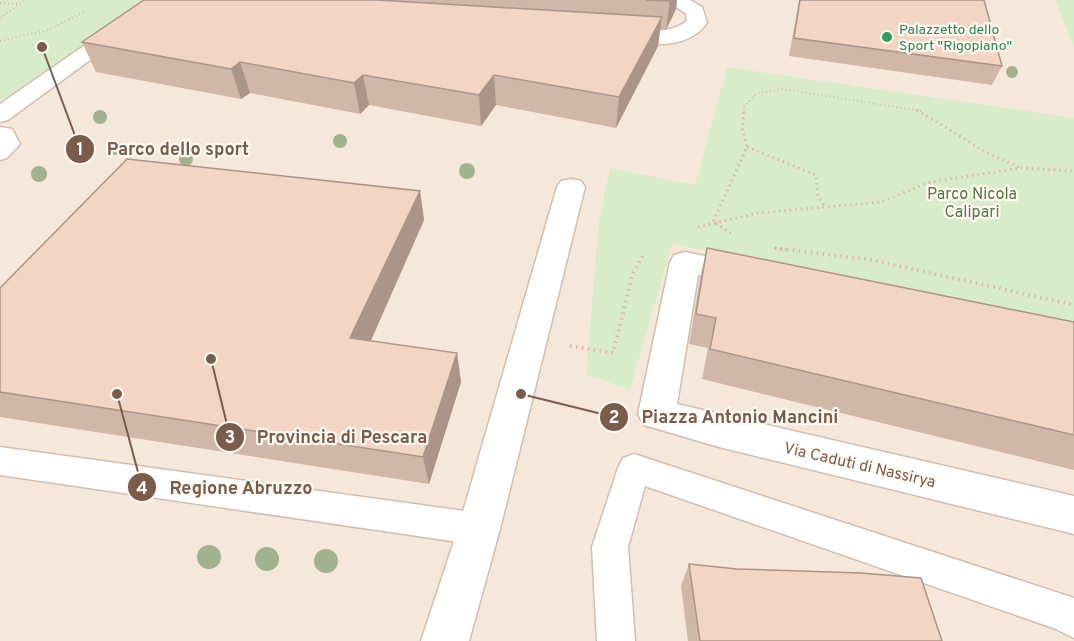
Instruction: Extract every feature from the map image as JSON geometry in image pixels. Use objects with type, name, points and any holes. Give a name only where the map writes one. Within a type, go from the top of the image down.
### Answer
[{"type":"street","points":[[595,34],[666,38],[678,36],[697,22],[696,11],[676,0]]},
{"type":"street","points":[[0,115],[166,5]]},
{"type":"street","points":[[445,641],[478,530],[571,187]]},
{"type":"street","name":"Via Caduti di Nassirya","points":[[774,264],[685,262],[657,414],[719,431],[1074,515]]},
{"type":"lane","points":[[0,133],[5,133],[10,144],[0,154]]},
{"type":"lane","points":[[0,461],[478,530]]},
{"type":"lane","points":[[616,641],[610,547],[634,468],[1068,614],[1074,619]]},
{"type":"path","points":[[0,18],[25,0]]},
{"type":"path","points":[[0,3],[19,4]]},
{"type":"path","points":[[0,41],[48,30],[89,10]]},
{"type":"path","points":[[712,222],[747,147],[742,128],[744,107],[756,94],[782,89],[919,110],[984,151],[1021,168]]},
{"type":"path","points":[[747,147],[816,175],[818,196],[825,207]]},
{"type":"path","points":[[690,229],[758,213],[881,202],[930,182],[1021,168],[1074,171]]},
{"type":"path","points":[[712,222],[732,234]]},
{"type":"path","points":[[613,353],[633,273],[645,252]]},
{"type":"path","points":[[774,264],[872,260],[1074,305]]},
{"type":"shaded area","points":[[0,0],[1074,0],[1074,641],[0,641]]},
{"type":"green space","points":[[0,0],[154,0],[14,95],[0,99]]},
{"type":"green space","points":[[1055,0],[1074,0],[1074,47]]},
{"type":"green space","name":"Parco Nicola Calipari","points":[[727,67],[1074,118],[1074,321],[672,244],[630,389],[586,375],[599,220],[610,168],[695,185]]},
{"type":"building","points":[[144,0],[377,0],[662,17],[619,97],[494,75],[479,95],[363,75],[354,83],[240,62],[231,69],[82,42]]},
{"type":"building","name":"Palazzetto dello Sport \"Rigopiano\"","points":[[800,0],[984,0],[1002,66],[794,38]]},
{"type":"building","points":[[127,159],[420,191],[350,338],[457,353],[423,457],[0,392],[0,288]]},
{"type":"building","points":[[707,248],[1074,322],[1074,435],[710,349],[716,318],[696,314]]},
{"type":"building","points":[[689,564],[737,569],[861,573],[921,578],[942,641],[700,641]]},
{"type":"place","name":"Palazzetto dello Sport \"Rigopiano\"","points":[[887,37]]},
{"type":"place","name":"Parco dello sport","points":[[42,47]]},
{"type":"place","name":"Provincia di Pescara","points":[[211,359]]},
{"type":"place","name":"Regione Abruzzo","points":[[117,394]]},
{"type":"place","name":"Piazza Antonio Mancini","points":[[521,394]]}]
